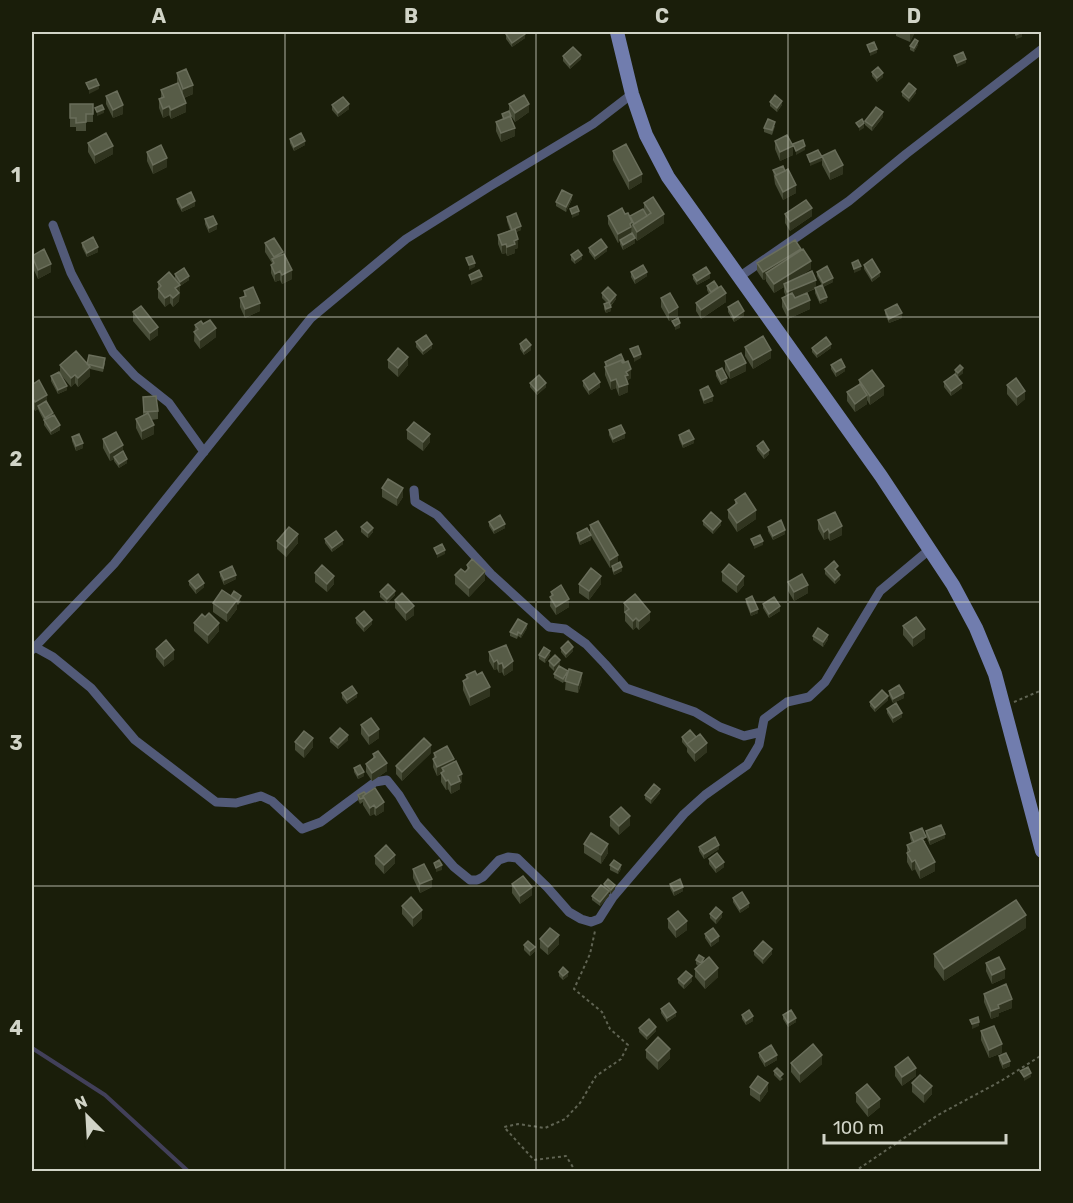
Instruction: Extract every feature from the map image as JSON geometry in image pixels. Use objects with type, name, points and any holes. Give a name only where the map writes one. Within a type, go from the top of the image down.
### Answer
[{"type":"street","points":[[617,32],[632,94],[646,135],[668,177],[881,476],[953,585],[976,628],[1004,706],[1041,851]]},
{"type":"street","points":[[739,277],[849,201],[1041,49]]},
{"type":"street","points":[[632,94],[593,124],[406,239],[311,318],[114,564],[33,648],[53,657],[91,688],[135,740],[216,802],[236,803],[261,796],[272,801],[302,829],[321,822],[375,782],[387,780],[417,825],[454,867],[470,880],[483,877],[499,861],[508,857],[517,858],[569,912],[581,920],[591,922],[598,919],[613,897],[684,814],[705,795],[747,765],[759,745],[764,719],[787,702],[809,697],[825,682],[880,591],[929,550]]},
{"type":"street","points":[[53,225],[71,273],[113,352],[135,376],[169,403],[204,452]]},
{"type":"street","points":[[414,490],[415,502],[437,515],[491,574],[549,627],[565,629],[586,644],[626,688],[695,711],[720,727],[744,736],[761,732]]},
{"type":"path","points":[[1004,706],[1041,690]]},
{"type":"path","points":[[576,1172],[566,1156],[534,1160],[504,1127],[518,1124],[545,1128],[565,1119],[580,1103],[596,1076],[621,1059],[628,1045],[610,1029],[602,1011],[574,989],[590,954],[598,919]]},
{"type":"path","points":[[854,1172],[938,1115],[1001,1081],[1041,1055]]},
{"type":"building","points":[[524,32],[525,34],[512,43],[506,34]]},
{"type":"building","points":[[915,39],[918,41],[914,48],[910,46]]},
{"type":"building","points":[[874,42],[877,49],[870,52],[867,45]]},
{"type":"building","points":[[573,47],[581,55],[570,65],[563,56]]},
{"type":"building","points":[[963,52],[966,59],[957,63],[954,56]]},
{"type":"building","points":[[878,67],[883,73],[877,78],[872,72]]},
{"type":"building","points":[[186,69],[193,85],[183,89],[177,73]]},
{"type":"building","points":[[96,79],[99,85],[89,89],[86,83]]},
{"type":"building","points":[[178,83],[186,103],[171,110],[169,106],[163,109],[159,99],[164,97],[161,90]]},
{"type":"building","points":[[909,83],[916,89],[909,98],[902,92]]},
{"type":"building","points":[[117,91],[123,105],[113,110],[106,96]]},
{"type":"building","points":[[524,95],[529,104],[515,113],[509,104]]},
{"type":"building","points":[[775,95],[782,101],[777,108],[770,102]]},
{"type":"building","points":[[343,97],[349,104],[338,113],[332,105]]},
{"type":"building","points":[[70,104],[93,104],[93,114],[86,114],[86,122],[76,123],[76,118],[70,118]]},
{"type":"building","points":[[102,105],[104,109],[97,112],[95,108]]},
{"type":"building","points":[[876,107],[883,112],[872,126],[865,121]]},
{"type":"building","points":[[509,111],[511,116],[504,119],[502,114]]},
{"type":"building","points":[[510,116],[515,128],[501,133],[496,122]]},
{"type":"building","points":[[768,119],[775,122],[772,130],[764,128]]},
{"type":"building","points":[[862,119],[864,123],[859,127],[856,123]]},
{"type":"building","points":[[106,133],[113,146],[95,155],[88,143]]},
{"type":"building","points":[[301,133],[305,141],[294,147],[290,139]]},
{"type":"building","points":[[787,135],[793,146],[780,152],[775,141]]},
{"type":"building","points":[[803,140],[805,146],[796,151],[793,144]]},
{"type":"building","points":[[626,144],[642,174],[629,181],[613,151]]},
{"type":"building","points":[[161,145],[167,158],[153,165],[147,152]]},
{"type":"building","points":[[818,150],[822,157],[810,162],[807,155]]},
{"type":"building","points":[[835,150],[843,165],[830,172],[822,156]]},
{"type":"building","points":[[783,166],[785,171],[776,175],[773,170]]},
{"type":"building","points":[[788,169],[796,185],[783,192],[775,176]]},
{"type":"building","points":[[562,190],[572,195],[566,207],[556,202]]},
{"type":"building","points":[[191,192],[195,201],[182,208],[177,199]]},
{"type":"building","points":[[653,197],[664,214],[637,232],[633,225],[651,213],[644,203]]},
{"type":"building","points":[[806,200],[812,208],[790,222],[785,214]]},
{"type":"building","points":[[577,206],[579,211],[572,214],[570,209]]},
{"type":"building","points":[[622,208],[625,214],[628,213],[632,222],[631,227],[618,234],[608,216]]},
{"type":"building","points":[[643,209],[647,216],[634,224],[630,216]]},
{"type":"building","points":[[516,213],[521,226],[512,230],[507,217]]},
{"type":"building","points":[[213,216],[217,224],[209,228],[205,219]]},
{"type":"building","points":[[515,229],[518,239],[514,241],[515,244],[507,247],[506,244],[502,245],[498,235]]},
{"type":"building","points":[[632,233],[635,238],[623,245],[620,240]]},
{"type":"building","points":[[93,237],[98,247],[87,253],[82,243]]},
{"type":"building","points":[[274,238],[283,252],[274,257],[265,243]]},
{"type":"building","points":[[601,239],[607,247],[595,256],[589,248]]},
{"type":"building","points":[[795,240],[801,249],[763,272],[757,263]]},
{"type":"building","points":[[44,249],[51,264],[38,270],[32,256]]},
{"type":"building","points":[[803,249],[811,261],[774,284],[766,273]]},
{"type":"building","points":[[578,250],[582,255],[575,260],[571,255]]},
{"type":"building","points":[[284,254],[292,270],[282,275],[280,271],[275,274],[271,265],[274,263],[272,259]]},
{"type":"building","points":[[472,256],[475,263],[469,265],[466,258]]},
{"type":"building","points":[[872,259],[880,272],[872,278],[864,265]]},
{"type":"building","points":[[858,260],[861,266],[854,269],[852,263]]},
{"type":"building","points":[[643,265],[647,272],[635,279],[631,272]]},
{"type":"building","points":[[827,266],[833,278],[823,283],[817,272]]},
{"type":"building","points":[[706,267],[710,273],[697,281],[693,275]]},
{"type":"building","points":[[184,268],[189,276],[180,282],[175,274]]},
{"type":"building","points":[[479,270],[482,276],[471,280],[469,275]]},
{"type":"building","points":[[812,271],[816,280],[787,292],[784,284]]},
{"type":"building","points":[[169,272],[180,285],[175,288],[179,293],[173,298],[170,295],[165,298],[158,289],[161,286],[158,282]]},
{"type":"building","points":[[714,281],[718,287],[711,292],[707,286]]},
{"type":"building","points":[[822,285],[827,297],[820,300],[815,288]]},
{"type":"building","points":[[721,286],[726,293],[701,310],[696,303]]},
{"type":"building","points":[[253,287],[260,303],[245,309],[240,298],[246,296],[244,291]]},
{"type":"building","points":[[608,287],[616,295],[610,302],[602,293]]},
{"type":"building","points":[[670,293],[678,307],[669,313],[661,298]]},
{"type":"building","points":[[792,293],[795,298],[807,293],[810,300],[788,310],[782,298]]},
{"type":"building","points":[[738,301],[744,311],[734,318],[728,307]]},
{"type":"building","points":[[609,302],[611,307],[606,309],[604,304]]},
{"type":"building","points":[[897,304],[902,313],[889,319],[885,310]]},
{"type":"building","points":[[141,306],[158,327],[150,333],[133,312]]},
{"type":"building","points":[[678,318],[680,323],[675,326],[672,321]]},
{"type":"building","points":[[210,320],[216,328],[200,340],[194,332],[198,329],[195,325],[201,321],[203,324]]},
{"type":"building","points":[[426,335],[432,344],[423,351],[416,342]]},
{"type":"building","points":[[763,336],[771,350],[753,360],[745,347]]},
{"type":"building","points":[[826,337],[831,344],[817,354],[812,348]]},
{"type":"building","points":[[526,339],[531,345],[524,351],[520,344]]},
{"type":"building","points":[[638,346],[641,354],[634,357],[630,349]]},
{"type":"building","points":[[398,348],[408,357],[398,368],[388,360]]},
{"type":"building","points":[[76,351],[90,367],[78,378],[75,375],[71,378],[60,365]]},
{"type":"building","points":[[741,353],[746,363],[730,371],[725,361]]},
{"type":"building","points":[[621,354],[624,361],[607,366],[605,362]]},
{"type":"building","points":[[89,355],[105,358],[103,368],[87,364]]},
{"type":"building","points":[[841,359],[845,367],[836,372],[831,365]]},
{"type":"building","points":[[622,360],[623,363],[628,361],[631,369],[626,372],[628,375],[625,376],[628,384],[619,387],[616,379],[611,381],[605,367]]},
{"type":"building","points":[[960,365],[963,368],[958,373],[955,370]]},
{"type":"building","points":[[722,368],[727,378],[721,381],[716,371]]},
{"type":"building","points":[[872,370],[884,386],[870,396],[859,380]]},
{"type":"building","points":[[59,372],[67,386],[58,390],[51,376]]},
{"type":"building","points":[[594,373],[600,382],[589,390],[583,381]]},
{"type":"building","points":[[955,374],[962,383],[951,391],[944,382]]},
{"type":"building","points":[[539,375],[546,383],[537,391],[530,383]]},
{"type":"building","points":[[1016,378],[1025,391],[1017,397],[1007,385]]},
{"type":"building","points":[[39,380],[47,395],[35,402],[32,397],[32,385]]},
{"type":"building","points":[[860,384],[867,395],[855,404],[847,392]]},
{"type":"building","points":[[708,386],[713,396],[704,400],[700,390]]},
{"type":"building","points":[[156,396],[158,411],[144,412],[143,397]]},
{"type":"building","points":[[46,401],[53,413],[45,418],[38,406]]},
{"type":"building","points":[[148,413],[154,425],[142,431],[136,419]]},
{"type":"building","points":[[54,415],[60,425],[51,431],[44,420]]},
{"type":"building","points":[[414,422],[430,434],[423,442],[407,430]]},
{"type":"building","points":[[621,425],[625,433],[613,439],[609,430]]},
{"type":"building","points":[[689,430],[694,439],[683,444],[679,435]]},
{"type":"building","points":[[116,432],[123,445],[110,453],[103,439]]},
{"type":"building","points":[[79,434],[83,443],[76,446],[72,437]]},
{"type":"building","points":[[763,441],[769,450],[764,454],[757,446]]},
{"type":"building","points":[[123,451],[127,459],[119,464],[114,457]]},
{"type":"building","points":[[388,479],[403,488],[397,498],[382,488]]},
{"type":"building","points":[[745,493],[756,510],[737,523],[728,510],[737,503],[735,500]]},
{"type":"building","points":[[711,512],[721,521],[713,530],[703,521]]},
{"type":"building","points":[[835,512],[842,526],[830,533],[828,529],[824,532],[818,520]]},
{"type":"building","points":[[500,515],[505,524],[494,530],[489,522]]},
{"type":"building","points":[[781,520],[785,530],[773,536],[768,527]]},
{"type":"building","points":[[598,521],[618,555],[610,560],[590,525]]},
{"type":"building","points":[[367,522],[373,528],[368,533],[361,527]]},
{"type":"building","points":[[289,527],[298,534],[286,548],[277,541]]},
{"type":"building","points":[[587,528],[591,535],[580,541],[577,533]]},
{"type":"building","points":[[336,531],[343,540],[332,548],[325,539]]},
{"type":"building","points":[[760,535],[763,541],[754,545],[751,539]]},
{"type":"building","points":[[442,544],[445,550],[437,554],[434,548]]},
{"type":"building","points":[[472,559],[485,571],[469,588],[455,575],[461,569],[465,572]]},
{"type":"building","points":[[834,561],[838,566],[835,569],[840,575],[835,580],[825,569]]},
{"type":"building","points":[[620,562],[622,567],[614,571],[612,566]]},
{"type":"building","points":[[729,564],[744,576],[737,585],[722,572]]},
{"type":"building","points":[[322,565],[334,576],[327,584],[315,573]]},
{"type":"building","points":[[232,566],[236,575],[224,580],[220,572]]},
{"type":"building","points":[[591,568],[601,576],[589,591],[579,584]]},
{"type":"building","points":[[198,574],[204,583],[196,589],[189,581]]},
{"type":"building","points":[[802,574],[808,585],[794,592],[788,582]]},
{"type":"building","points":[[388,584],[395,591],[387,599],[380,592]]},
{"type":"building","points":[[561,585],[569,599],[556,607],[550,597],[553,595],[551,592]]},
{"type":"building","points":[[222,590],[237,600],[227,613],[213,603]]},
{"type":"building","points":[[234,591],[241,596],[238,601],[231,596]]},
{"type":"building","points":[[402,593],[414,606],[406,613],[395,600]]},
{"type":"building","points":[[635,594],[650,612],[639,621],[636,618],[633,621],[625,612],[629,609],[624,603]]},
{"type":"building","points":[[752,596],[758,609],[751,612],[746,599]]},
{"type":"building","points":[[774,597],[780,606],[769,614],[763,604]]},
{"type":"building","points":[[364,611],[372,620],[364,627],[356,618]]},
{"type":"building","points":[[209,613],[219,623],[208,635],[194,623],[202,614],[205,617]]},
{"type":"building","points":[[916,617],[925,629],[913,638],[903,626]]},
{"type":"building","points":[[518,619],[527,624],[521,634],[518,632],[517,635],[510,632]]},
{"type":"building","points":[[818,628],[828,635],[823,642],[813,636]]},
{"type":"building","points":[[166,640],[174,650],[164,659],[156,649]]},
{"type":"building","points":[[568,641],[573,647],[566,654],[561,648]]},
{"type":"building","points":[[506,645],[513,661],[504,668],[497,660],[494,662],[489,652]]},
{"type":"building","points":[[544,647],[550,651],[545,658],[539,655]]},
{"type":"building","points":[[555,655],[560,660],[554,666],[549,661]]},
{"type":"building","points":[[559,666],[568,671],[563,679],[554,674]]},
{"type":"building","points":[[569,669],[582,673],[578,685],[565,681]]},
{"type":"building","points":[[475,671],[477,675],[482,672],[490,687],[470,697],[463,681],[468,678],[466,675]]},
{"type":"building","points":[[899,685],[904,693],[893,699],[889,691]]},
{"type":"building","points":[[352,686],[357,693],[347,700],[342,693]]},
{"type":"building","points":[[882,690],[888,696],[875,708],[870,702]]},
{"type":"building","points":[[896,703],[902,713],[893,718],[887,709]]},
{"type":"building","points":[[371,718],[379,729],[369,736],[361,725]]},
{"type":"building","points":[[340,728],[348,735],[338,745],[330,738]]},
{"type":"building","points":[[690,730],[696,737],[687,744],[682,737]]},
{"type":"building","points":[[304,731],[313,738],[304,749],[295,742]]},
{"type":"building","points":[[700,734],[707,743],[695,753],[687,744]]},
{"type":"building","points":[[424,738],[431,745],[402,772],[396,766]]},
{"type":"building","points":[[447,746],[454,759],[437,767],[433,759],[436,757],[434,753]]},
{"type":"building","points":[[378,751],[387,763],[372,773],[366,764],[375,757],[373,754]]},
{"type":"building","points":[[456,761],[462,774],[458,776],[460,781],[451,785],[441,773],[444,771],[442,768]]},
{"type":"building","points":[[360,765],[364,772],[358,775],[354,768]]},
{"type":"building","points":[[654,784],[660,789],[651,799],[645,795]]},
{"type":"building","points":[[375,788],[384,802],[376,808],[374,805],[370,808],[363,796]]},
{"type":"building","points":[[364,792],[366,794],[360,799],[358,795]]},
{"type":"building","points":[[621,807],[630,816],[619,826],[610,817]]},
{"type":"building","points":[[941,825],[945,834],[930,840],[926,831]]},
{"type":"building","points":[[922,828],[926,837],[914,842],[910,833]]},
{"type":"building","points":[[591,833],[608,844],[601,855],[584,844]]},
{"type":"building","points":[[715,837],[719,845],[704,854],[699,847]]},
{"type":"building","points":[[922,838],[935,862],[920,870],[915,860],[912,862],[907,853],[910,851],[907,845]]},
{"type":"building","points":[[386,845],[395,855],[384,865],[375,856]]},
{"type":"building","points":[[717,853],[724,862],[716,868],[709,859]]},
{"type":"building","points":[[439,860],[442,865],[436,868],[434,863]]},
{"type":"building","points":[[614,860],[621,865],[618,870],[610,865]]},
{"type":"building","points":[[424,864],[432,879],[420,884],[413,869]]},
{"type":"building","points":[[523,876],[532,887],[520,896],[512,884]]},
{"type":"building","points":[[608,879],[615,885],[611,890],[604,884]]},
{"type":"building","points":[[680,879],[683,887],[674,891],[670,884]]},
{"type":"building","points":[[601,885],[609,891],[600,902],[592,896]]},
{"type":"building","points":[[742,892],[749,903],[740,909],[733,898]]},
{"type":"building","points":[[411,897],[422,910],[413,918],[402,906]]},
{"type":"building","points":[[1016,900],[1026,915],[944,969],[934,954]]},
{"type":"building","points":[[716,907],[722,912],[716,919],[710,914]]},
{"type":"building","points":[[678,911],[687,921],[676,930],[668,919]]},
{"type":"building","points":[[550,928],[559,935],[548,947],[540,939]]},
{"type":"building","points":[[713,928],[719,936],[711,942],[705,934]]},
{"type":"building","points":[[528,941],[535,947],[530,951],[524,945]]},
{"type":"building","points":[[763,941],[772,949],[763,959],[754,951]]},
{"type":"building","points":[[699,955],[704,958],[701,963],[696,960]]},
{"type":"building","points":[[709,957],[718,968],[705,980],[695,969]]},
{"type":"building","points":[[999,957],[1005,969],[992,975],[986,963]]},
{"type":"building","points":[[563,967],[568,972],[563,976],[559,972]]},
{"type":"building","points":[[686,971],[692,976],[684,984],[678,979]]},
{"type":"building","points":[[1006,984],[1012,999],[991,1011],[984,994]]},
{"type":"building","points":[[669,1003],[676,1012],[667,1018],[661,1009]]},
{"type":"building","points":[[749,1010],[753,1016],[746,1021],[742,1015]]},
{"type":"building","points":[[791,1010],[796,1018],[788,1023],[783,1015]]},
{"type":"building","points":[[978,1017],[979,1022],[972,1024],[970,1020]]},
{"type":"building","points":[[649,1019],[656,1027],[647,1036],[639,1028]]},
{"type":"building","points":[[994,1026],[1002,1044],[989,1050],[981,1031]]},
{"type":"building","points":[[658,1037],[670,1049],[658,1061],[646,1050]]},
{"type":"building","points":[[813,1044],[822,1055],[800,1074],[791,1063]]},
{"type":"building","points":[[771,1045],[777,1055],[765,1062],[759,1053]]},
{"type":"building","points":[[1006,1053],[1010,1061],[1003,1064],[999,1056]]},
{"type":"building","points":[[908,1057],[916,1068],[902,1077],[895,1067]]},
{"type":"building","points":[[1028,1067],[1031,1073],[1024,1077],[1020,1071]]},
{"type":"building","points":[[777,1068],[783,1074],[780,1077],[774,1071]]},
{"type":"building","points":[[920,1075],[932,1086],[924,1094],[912,1083]]},
{"type":"building","points":[[758,1076],[768,1083],[760,1094],[750,1087]]},
{"type":"building","points":[[867,1084],[880,1099],[868,1108],[856,1093]]},
{"type":"waterway","points":[[32,1048],[105,1095],[189,1172]]}]
